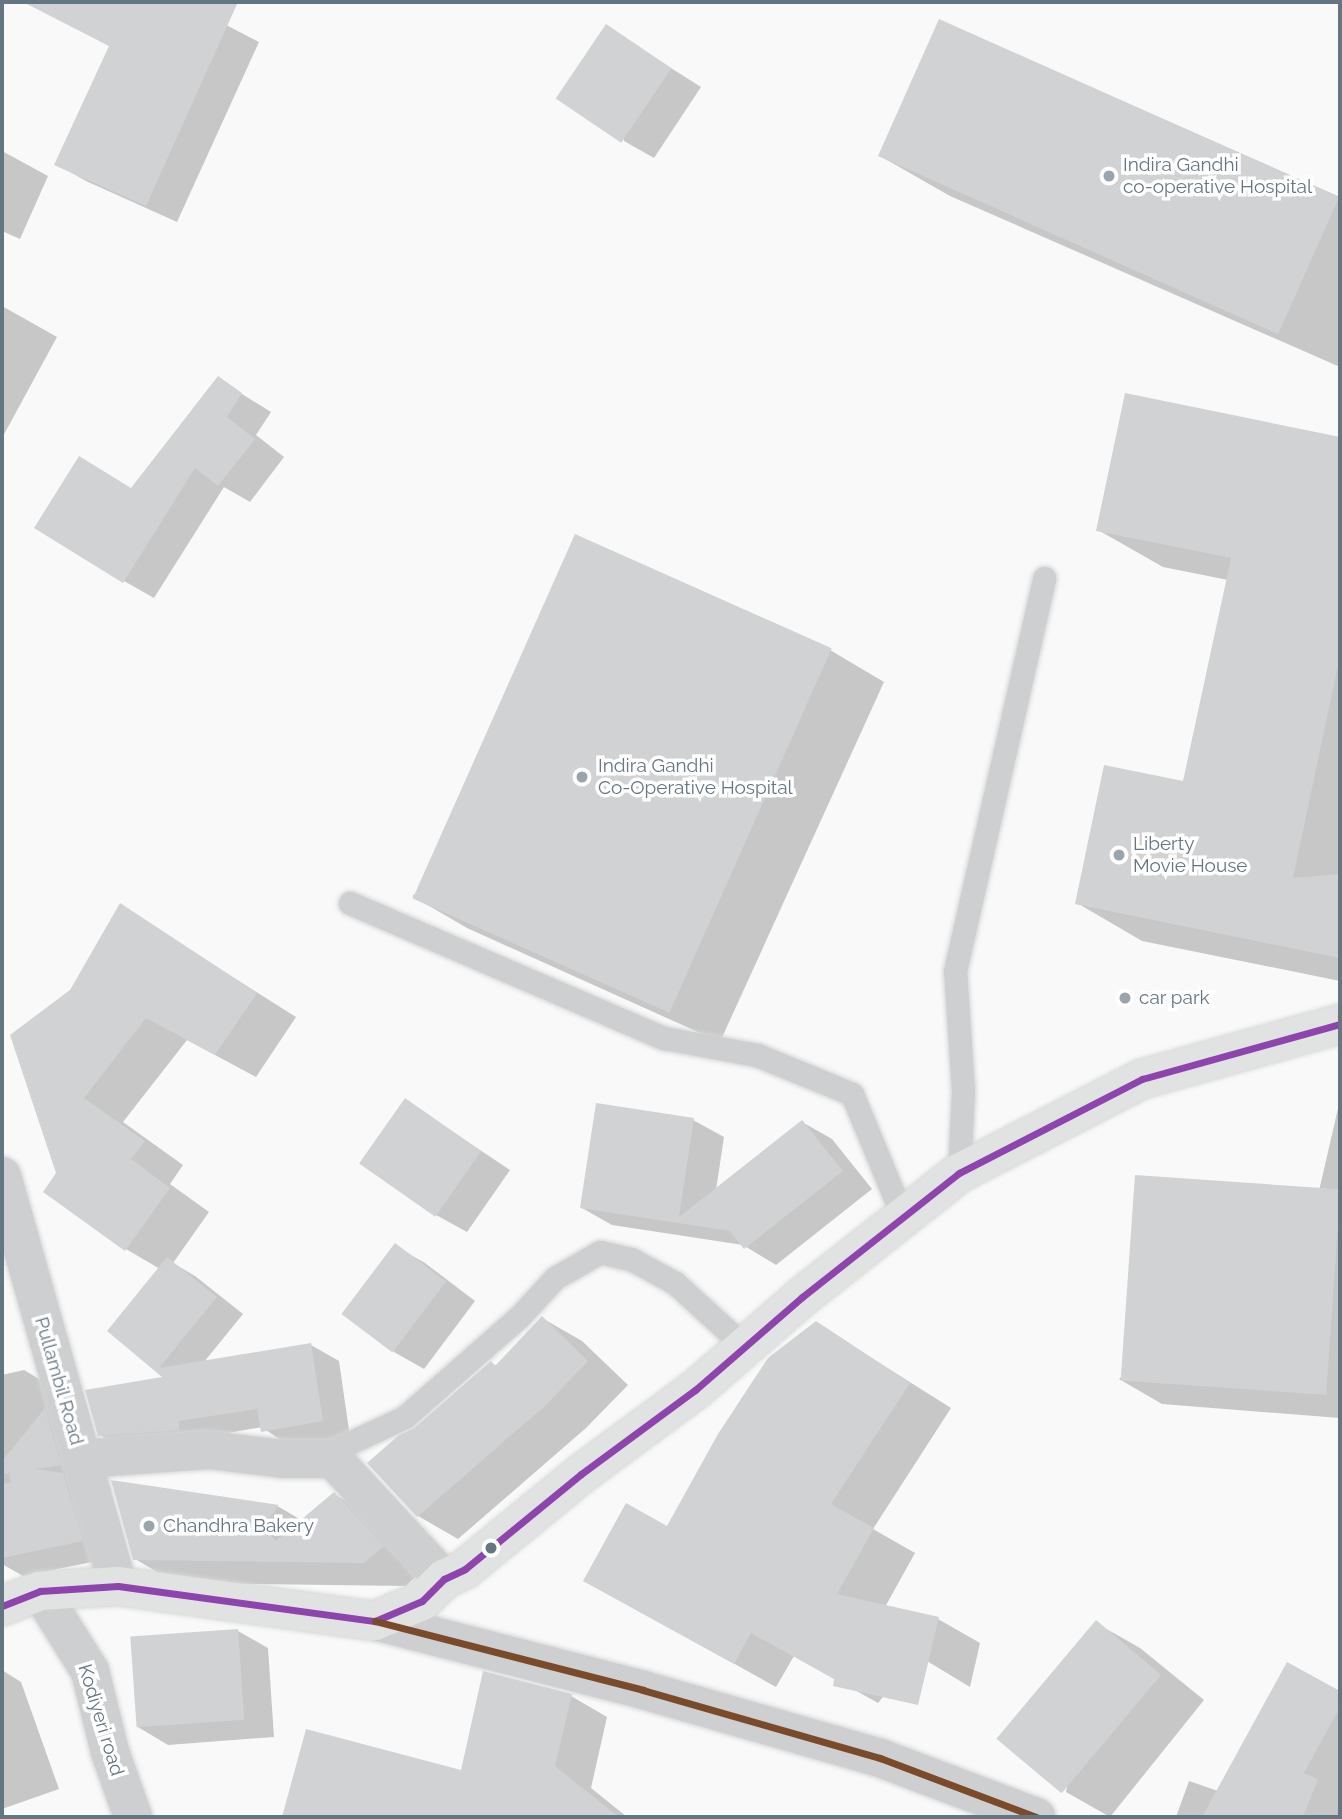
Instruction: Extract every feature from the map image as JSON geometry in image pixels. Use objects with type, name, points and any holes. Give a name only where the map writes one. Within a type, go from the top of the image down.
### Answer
[{"type":"main road","points":[[2,1606],[40,1591],[118,1586],[375,1621],[422,1601],[444,1579],[465,1569],[581,1474],[695,1390],[959,1173],[1142,1079],[1340,1024]]},
{"type":"street","name":"Pullambil Road","points":[[2,1176],[118,1586]]},
{"type":"street","points":[[81,1459],[209,1450],[284,1459],[333,1458],[444,1579]]},
{"type":"street","name":"Kodiyeri road","points":[[40,1591],[90,1671],[110,1752],[133,1817]]},
{"type":"street","points":[[375,1621],[643,1690],[880,1758],[1036,1817]]},
{"type":"lane","points":[[959,1173],[963,1090],[955,971],[1044,578]]},
{"type":"lane","points":[[350,903],[664,1038],[757,1055],[852,1094],[904,1217]]},
{"type":"lane","points":[[316,1459],[405,1417],[519,1317],[555,1278],[600,1252],[631,1259],[675,1283],[745,1347]]},
{"type":"building","points":[[23,2],[238,2],[146,206],[54,165],[109,46]]},
{"type":"building","name":"Indira Gandhi co-operative Hospital","points":[[939,19],[1339,197],[1278,334],[878,156]]},
{"type":"building","points":[[606,24],[671,68],[621,143],[556,99]]},
{"type":"building","points":[[218,376],[242,393],[227,417],[255,439],[218,486],[195,468],[123,583],[34,528],[79,456],[131,488]]},
{"type":"building","points":[[1125,393],[1340,437],[1340,656],[1293,878],[1340,874],[1340,958],[1075,904],[1104,765],[1183,781],[1231,558],[1096,531]]},
{"type":"building","points":[[575,534],[832,648],[669,1013],[413,899]]},
{"type":"building","points":[[120,903],[257,993],[215,1055],[146,1018],[84,1098],[145,1141],[131,1159],[170,1188],[125,1251],[43,1192],[56,1173],[10,1035],[70,990]]},
{"type":"building","points":[[405,1098],[481,1151],[435,1217],[359,1164]]},
{"type":"building","points":[[596,1103],[694,1118],[679,1217],[802,1120],[843,1171],[744,1249],[730,1231],[580,1208]]},
{"type":"building","points":[[1135,1175],[1340,1189],[1326,1395],[1121,1380]]},
{"type":"building","points":[[395,1243],[446,1282],[393,1353],[341,1314]]},
{"type":"building","points":[[167,1257],[217,1297],[159,1368],[311,1343],[323,1421],[261,1432],[257,1409],[179,1421],[179,1430],[98,1436],[85,1390],[162,1377],[107,1331]]},
{"type":"building","points":[[542,1316],[588,1361],[546,1405],[417,1517],[367,1463],[399,1435],[414,1428],[491,1361],[495,1366]]},
{"type":"building","points":[[816,1321],[910,1383],[831,1504],[874,1528],[837,1594],[939,1617],[918,1705],[833,1686],[834,1679],[751,1633],[734,1664],[583,1581],[626,1503],[667,1526],[718,1434],[768,1358]]},
{"type":"building","points":[[45,1408],[61,1465],[36,1469],[63,1473],[83,1541],[2,1558],[2,1484],[11,1483],[9,1473],[2,1474],[2,1461]]},
{"type":"building","points":[[111,1480],[279,1505],[262,1528],[276,1541],[334,1492],[384,1546],[364,1563],[133,1560]]},
{"type":"building","points":[[1096,1620],[1161,1675],[1061,1793],[996,1739]]},
{"type":"building","points":[[238,1629],[244,1720],[137,1727],[130,1637]]},
{"type":"building","points":[[1287,1662],[1340,1691],[1340,1707],[1304,1773],[1318,1779],[1303,1817],[1202,1817]]},
{"type":"building","points":[[483,1671],[572,1694],[555,1766],[619,1817],[282,1817],[306,1729],[461,1770]]},
{"type":"transit line","points":[[2,1606],[40,1591],[118,1586],[375,1621],[422,1601],[444,1579],[465,1569],[581,1474],[695,1390],[802,1297],[959,1173],[1142,1079],[1340,1024]]},
{"type":"transit line","points":[[375,1621],[643,1690],[880,1758],[1036,1817]]},
{"type":"place","name":"Indira Gandhi co-operative Hospital","points":[[1109,176]]},
{"type":"place","name":"Indira Gandhi Co-Operative Hospital","points":[[582,777]]},
{"type":"place","name":"Liberty Movie House","points":[[1119,855]]},
{"type":"place","name":"car park","points":[[1125,998]]},
{"type":"place","name":"Chandhra Bakery","points":[[149,1526]]}]
